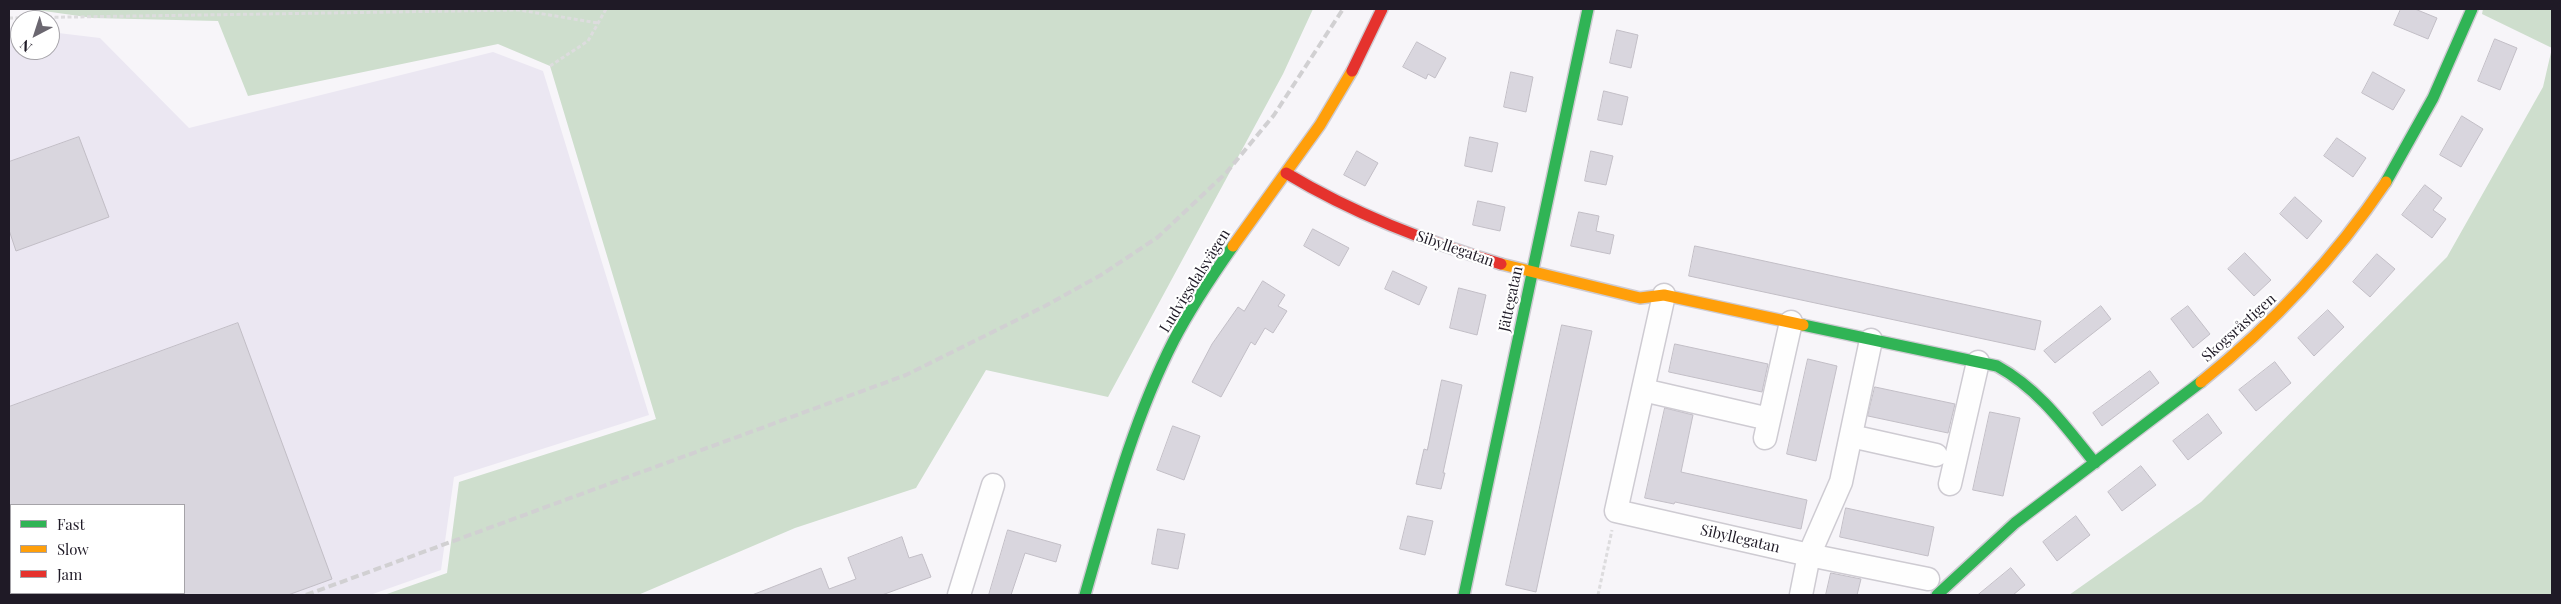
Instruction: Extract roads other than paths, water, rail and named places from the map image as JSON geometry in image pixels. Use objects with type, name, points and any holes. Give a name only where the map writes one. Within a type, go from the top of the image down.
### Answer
[{"type":"street","name":"Ludvigsdalsvägen","points":[[1085,595],[1123,464],[1142,411],[1169,351],[1209,282],[1334,106],[1367,46],[1382,9]]},
{"type":"street","name":"Jättegatan","points":[[1464,595],[1588,9]]},
{"type":"street","name":"Skogsråstigen","points":[[1933,587],[2223,364],[2267,326],[2338,249],[2375,202],[2403,158],[2440,85],[2472,9]]},
{"type":"street","name":"Sibyllegatan","points":[[1286,173],[1315,192],[1371,220],[1485,261],[1640,298],[1664,295],[1997,366],[2017,375],[2034,390],[2095,463]]},
{"type":"street","points":[[1664,295],[1643,390],[1767,429],[1791,322]]},
{"type":"street","points":[[1801,595],[1809,555],[1840,482],[1871,340]]},
{"type":"street","points":[[1950,484],[1978,362]]},
{"type":"street","name":"Sibyllegatan","points":[[1643,390],[1616,511],[1809,555],[1933,587]]},
{"type":"street","points":[[1851,436],[1936,455]]},
{"type":"street","points":[[959,595],[993,485]]},
{"type":"railway","points":[[306,595],[906,375],[1045,306],[1101,275],[1158,237],[1226,173],[1274,115],[1343,9]]}]
